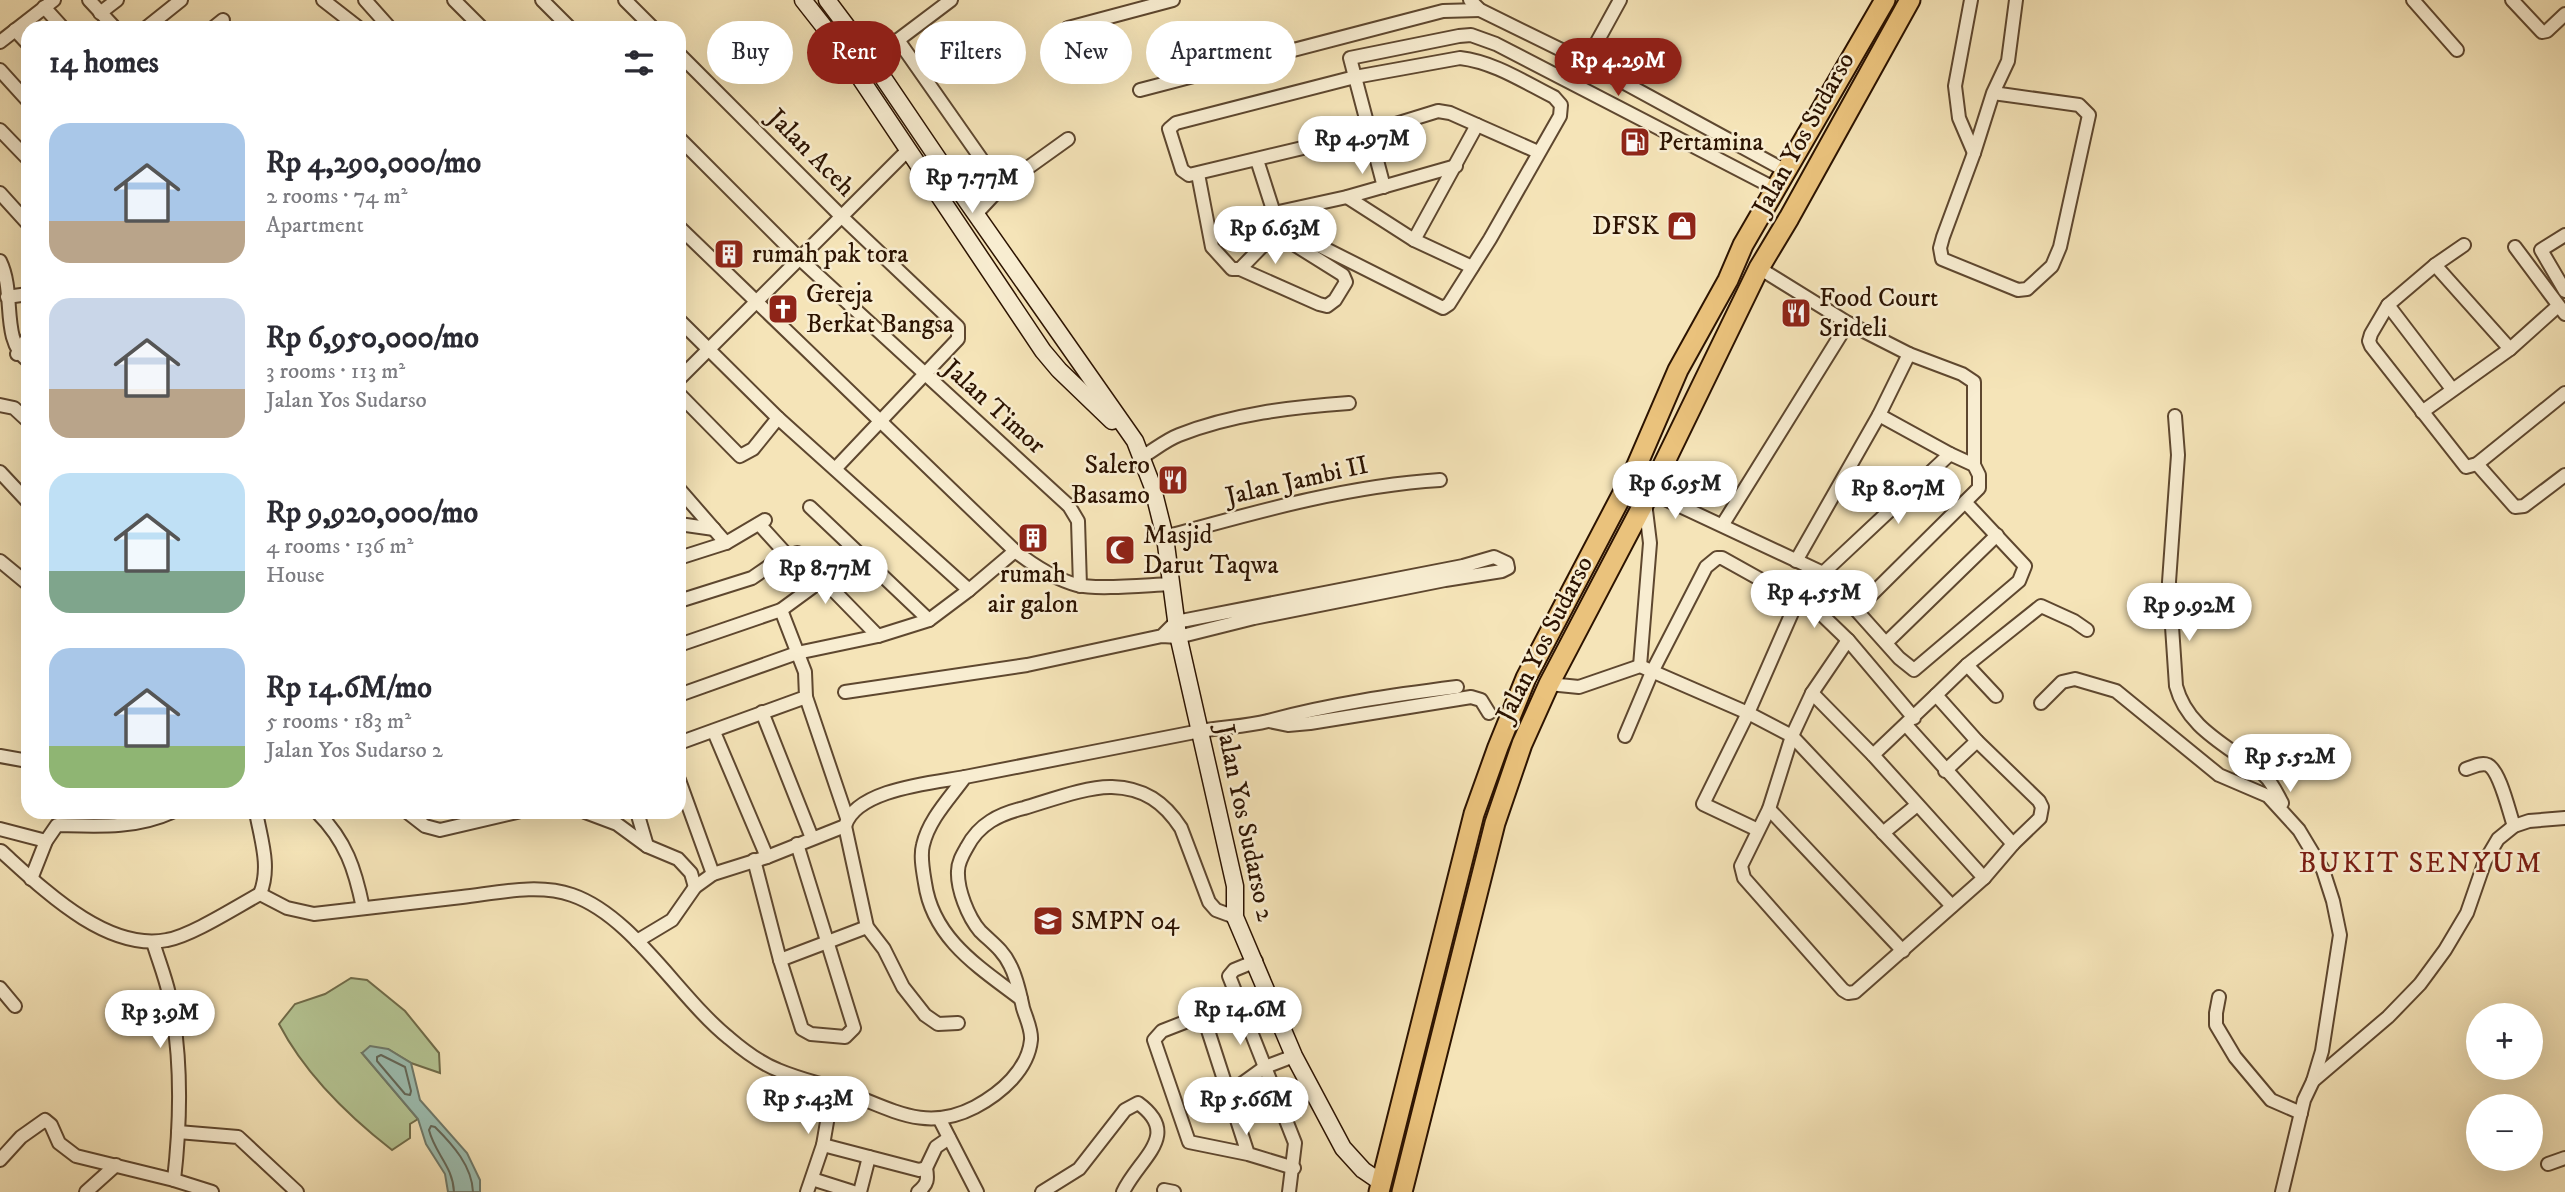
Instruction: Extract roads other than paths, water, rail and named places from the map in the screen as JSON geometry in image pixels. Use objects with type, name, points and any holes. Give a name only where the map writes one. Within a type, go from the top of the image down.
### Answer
[{"type":"main road","name":"Jalan Yos Sudarso 2","points":[[803,0],[836,42],[1043,351],[1078,389],[1135,441]]},
{"type":"main road","name":"Jalan Yos Sudarso 2","points":[[827,0],[843,21]]},
{"type":"main road","name":"Jalan Yos Sudarso","points":[[1380,1188],[1474,814],[1526,678],[1634,471],[1678,370],[1728,280],[1743,245],[1885,0]]},
{"type":"main road","name":"Jalan Yos Sudarso","points":[[1402,1192],[1495,822],[1518,755],[1549,684],[1648,497],[1746,292],[1910,0]]},
{"type":"main road","name":"Jalan Yos Sudarso 2","points":[[887,84],[1135,441],[1153,485],[1165,537],[1172,632],[1199,731],[1235,886],[1236,917],[1294,1056],[1343,1148],[1380,1188]]},
{"type":"main road","points":[[1772,198],[1789,218]]},
{"type":"main road","points":[[949,213],[971,207]]},
{"type":"main road","points":[[1728,280],[1746,292]]},
{"type":"main road","points":[[1498,747],[1518,755]]},
{"type":"main road","points":[[1459,872],[1483,875]]},
{"type":"street","points":[[89,0],[108,21]]},
{"type":"street","points":[[100,13],[117,0]]},
{"type":"street","points":[[155,21],[181,0]]},
{"type":"street","points":[[323,0],[350,21]]},
{"type":"street","points":[[365,0],[384,21]]},
{"type":"street","points":[[454,0],[475,21]]},
{"type":"street","points":[[542,0],[563,21]]},
{"type":"street","points":[[625,0],[646,21]]},
{"type":"street","points":[[901,38],[951,0]]},
{"type":"street","points":[[1094,21],[1173,0]]},
{"type":"street","points":[[1470,0],[1480,10],[1586,62],[1786,170]]},
{"type":"street","points":[[1586,62],[1620,0]]},
{"type":"street","points":[[1971,0],[1955,86],[1959,118],[1974,153]]},
{"type":"street","points":[[1993,93],[2079,105],[2089,115],[2060,247],[2052,266],[2027,289],[2018,290],[1942,259],[1940,254],[1943,237],[1993,93],[2008,61],[2017,0]]},
{"type":"street","points":[[2413,0],[2457,50]]},
{"type":"street","points":[[2512,0],[2542,32],[2547,31],[2565,14]]},
{"type":"street","points":[[48,2],[59,21]]},
{"type":"street","points":[[26,21],[48,2]]},
{"type":"street","points":[[21,21],[48,2]]},
{"type":"street","points":[[1140,90],[1443,11],[1480,10]]},
{"type":"street","points":[[0,36],[21,21]]},
{"type":"street","points":[[0,43],[21,25]]},
{"type":"street","points":[[15,30],[21,36]]},
{"type":"street","points":[[1384,187],[1350,58],[1471,35],[1496,44],[1593,94],[1772,198]]},
{"type":"street","points":[[901,44],[1001,187]]},
{"type":"street","points":[[1279,230],[1443,307],[1449,304],[1472,267],[1560,116],[1561,105],[1559,101],[1477,60],[1460,58],[1355,77],[1176,123],[1171,127],[1168,134],[1181,170],[1189,175],[1370,132],[1438,111],[1450,113],[1538,152]]},
{"type":"street","name":"Jalan Aceh","points":[[686,61],[842,217],[958,327],[958,339],[835,469]]},
{"type":"street","points":[[0,70],[21,93]]},
{"type":"street","points":[[1593,94],[1604,72]]},
{"type":"street","points":[[1414,240],[1477,125]]},
{"type":"street","points":[[0,130],[21,152]]},
{"type":"street","points":[[971,207],[1068,139]]},
{"type":"street","name":"Jalan Timor","points":[[686,145],[799,258],[1075,513],[1079,529],[1080,586]]},
{"type":"street","points":[[686,372],[908,150]]},
{"type":"street","points":[[1198,174],[1212,247],[1232,269],[1240,269],[1327,306],[1335,300],[1346,282],[1343,275],[1279,230],[1257,160]]},
{"type":"street","points":[[1274,213],[1347,197],[1456,166]]},
{"type":"street","points":[[0,193],[21,216]]},
{"type":"street","points":[[1347,197],[1414,240],[1472,267]]},
{"type":"street","points":[[1240,269],[1279,230]]},
{"type":"street","points":[[686,234],[1015,551],[1062,580],[1080,586],[1170,584]]},
{"type":"street","points":[[2565,235],[2541,250],[2565,291]]},
{"type":"street","points":[[2463,245],[2388,305],[2371,334],[2371,346],[2463,465],[2470,467],[2565,393]]},
{"type":"street","points":[[2422,412],[2562,310],[2515,247]]},
{"type":"street","points":[[0,261],[5,275],[10,342],[21,355]]},
{"type":"street","points":[[2435,265],[2510,349]]},
{"type":"street","points":[[1759,268],[1848,323],[1909,354],[1962,374],[1974,382],[1974,465],[1979,475],[1979,488],[1857,609]]},
{"type":"street","points":[[7,297],[21,295]]},
{"type":"street","points":[[2388,305],[2452,389]]},
{"type":"street","points":[[1723,524],[1848,323]]},
{"type":"street","points":[[686,327],[778,418],[969,590]]},
{"type":"street","points":[[1796,562],[1879,415],[1909,354]]},
{"type":"street","points":[[686,401],[740,457],[753,449],[778,418]]},
{"type":"street","points":[[1142,457],[1177,436],[1214,423],[1305,406],[1349,403]]},
{"type":"street","points":[[0,405],[15,408],[21,414]]},
{"type":"street","points":[[1879,415],[1974,465]]},
{"type":"street","points":[[2175,416],[2178,455],[2169,582],[2176,685],[2180,700],[2198,726],[2266,777],[2323,870],[2340,935],[2322,1051],[2301,1112],[2282,1192]]},
{"type":"street","points":[[1823,573],[1950,454]]},
{"type":"street","points":[[2477,464],[2515,506],[2524,506],[2565,475]]},
{"type":"street","points":[[0,472],[21,494]]},
{"type":"street","name":"Jalan Jambi II","points":[[1165,537],[1321,496],[1390,484],[1440,480]]},
{"type":"street","points":[[686,497],[726,543]]},
{"type":"street","points":[[1646,669],[1650,543],[1648,497],[1723,524],[1823,573],[1899,658],[1914,670],[2019,581],[2025,566],[1966,503]]},
{"type":"street","points":[[810,507],[929,620]]},
{"type":"street","points":[[686,556],[726,543],[763,522],[788,556],[797,552],[878,636]]},
{"type":"street","points":[[686,525],[714,529]]},
{"type":"street","points":[[1887,642],[1997,535]]},
{"type":"street","points":[[686,693],[797,653],[878,636],[929,620],[1015,551]]},
{"type":"street","points":[[845,692],[1027,665],[1493,557],[1507,563],[1508,568],[1172,632]]},
{"type":"street","points":[[1625,736],[1646,669],[1706,567],[1717,558],[1722,558],[1819,612],[1848,640],[1945,771],[2013,844]]},
{"type":"street","points":[[686,599],[752,578],[778,560]]},
{"type":"street","points":[[0,561],[21,578]]},
{"type":"street","points":[[686,643],[781,610],[822,580]]},
{"type":"street","points":[[1758,830],[1703,804],[1748,713],[1798,599]]},
{"type":"street","points":[[1873,755],[1967,665],[2041,606],[2087,630]]},
{"type":"street","points":[[781,610],[807,680],[806,697],[846,822],[867,927],[884,949],[903,987],[925,1015],[938,1024],[958,1023]]},
{"type":"street","points":[[1848,640],[1812,693],[1792,736],[1769,809],[1741,866],[1744,878],[1843,990],[1855,992],[1903,951],[1984,878],[2040,818],[2042,807],[2039,801],[1936,695]]},
{"type":"street","points":[[1967,665],[1996,696]]},
{"type":"street","points":[[1549,684],[1579,687],[1646,669],[1748,713],[1792,736],[1952,906]]},
{"type":"street","points":[[2040,703],[2063,682],[2076,679],[2116,691],[2219,775],[2268,796],[2299,830]]},
{"type":"street","points":[[637,941],[672,919],[695,887],[713,874],[760,859],[846,822],[863,803],[883,794],[1199,731],[1269,721],[1282,715],[1457,687]]},
{"type":"street","points":[[1812,693],[1873,755],[1984,878]]},
{"type":"street","points":[[1269,721],[1310,723],[1471,696],[1481,700],[1489,713]]},
{"type":"street","points":[[686,741],[806,697]]},
{"type":"street","points":[[762,712],[812,838]]},
{"type":"street","points":[[714,732],[760,859],[780,960],[802,1029],[811,1034],[845,1037],[854,1028],[797,844]]},
{"type":"street","points":[[1945,771],[1978,741]]},
{"type":"street","points":[[0,756],[21,760]]},
{"type":"street","points":[[2466,769],[2482,764],[2489,766],[2496,773],[2514,826]]},
{"type":"street","points":[[965,776],[930,826],[922,847],[928,903],[937,923],[963,953],[1021,999]]},
{"type":"street","points":[[260,894],[300,913],[314,914],[533,890],[571,894],[607,913],[637,941],[706,1018],[729,1038],[777,1070],[923,1120],[940,1120],[975,1107],[1008,1083],[1023,1067],[1031,1037],[1010,965],[992,940],[979,930],[966,906],[958,873],[969,843],[979,830],[1001,814],[1106,787],[1137,790],[1153,797],[1181,828],[1209,902],[1216,910],[1236,917]]},
{"type":"street","points":[[686,799],[713,874]]},
{"type":"street","points":[[1883,833],[1917,805]]},
{"type":"street","points":[[1769,809],[1903,951]]},
{"type":"street","points":[[2312,1082],[2388,1017],[2420,984],[2467,914],[2484,860],[2498,839],[2514,826],[2529,821],[2565,818]]},
{"type":"street","points":[[31,878],[57,819]]},
{"type":"street","points":[[70,819],[136,824],[156,819]]},
{"type":"street","points":[[46,841],[3,830],[0,851],[73,912],[91,923],[131,939],[153,942],[180,936],[260,894],[265,883],[266,866],[257,819]]},
{"type":"street","points":[[323,819],[349,855],[363,908]]},
{"type":"street","points":[[416,819],[425,826],[440,830],[487,819]]},
{"type":"street","points":[[604,819],[617,824],[647,846],[678,859],[691,873],[695,887]]},
{"type":"street","points":[[639,819],[647,846]]},
{"type":"street","points":[[780,960],[867,927]]},
{"type":"street","points":[[153,942],[169,994],[177,1057],[178,1132],[174,1180]]},
{"type":"street","points":[[1256,961],[1234,970],[1229,976],[1295,1143],[1289,1192]]},
{"type":"street","points":[[0,988],[15,1006]]},
{"type":"street","points":[[2219,997],[2216,1025],[2235,1057],[2271,1100],[2301,1112]]},
{"type":"street","points":[[1248,1154],[1203,1019],[1192,1019],[1162,1031],[1154,1041],[1189,1142],[1248,1154],[1294,1168]]},
{"type":"street","points":[[1229,1093],[1265,1067],[1294,1056]]},
{"type":"street","points":[[807,1192],[823,1145],[833,1087]]},
{"type":"street","points":[[1042,1192],[1079,1168],[1125,1110],[1138,1103],[1158,1126],[1158,1138],[1123,1192]]},
{"type":"street","points":[[0,1160],[21,1137],[45,1120],[51,1125],[59,1143],[76,1156],[116,1164],[212,1192]]},
{"type":"street","points":[[940,1120],[977,1192]]},
{"type":"street","points":[[178,1132],[238,1137],[297,1192]]},
{"type":"street","points":[[918,1192],[928,1181],[926,1168],[936,1147],[949,1138]]},
{"type":"street","points":[[823,1145],[919,1170],[926,1168]]},
{"type":"street","points":[[860,1192],[869,1157]]},
{"type":"street","points":[[2548,1164],[2565,1158]]},
{"type":"street","points":[[86,1192],[116,1164]]},
{"type":"street","points":[[812,1179],[853,1192]]},
{"type":"water","points":[[370,1046],[388,1049],[411,1063],[420,1100],[467,1153],[480,1180],[480,1192],[448,1192],[445,1174],[426,1144],[418,1119],[362,1053]]},
{"type":"place","name":"Pertamina","points":[[1635,142]]},
{"type":"place","name":"DFSK","points":[[1682,226]]},
{"type":"place","name":"rumah pak tora","points":[[729,254]]},
{"type":"place","name":"Gereja Berkat Bangsa","points":[[783,309]]},
{"type":"place","name":"Food Court Srideli","points":[[1796,313]]},
{"type":"place","name":"Salero Basamo","points":[[1173,480]]},
{"type":"place","name":"rumah air galon","points":[[1033,538]]},
{"type":"place","name":"Masjid Darut Taqwa","points":[[1120,550]]},
{"type":"place","name":"SMPN 04","points":[[1048,921]]},
{"type":"district","name":"BUKIT SENYUM","points":[[2421,863]]}]
